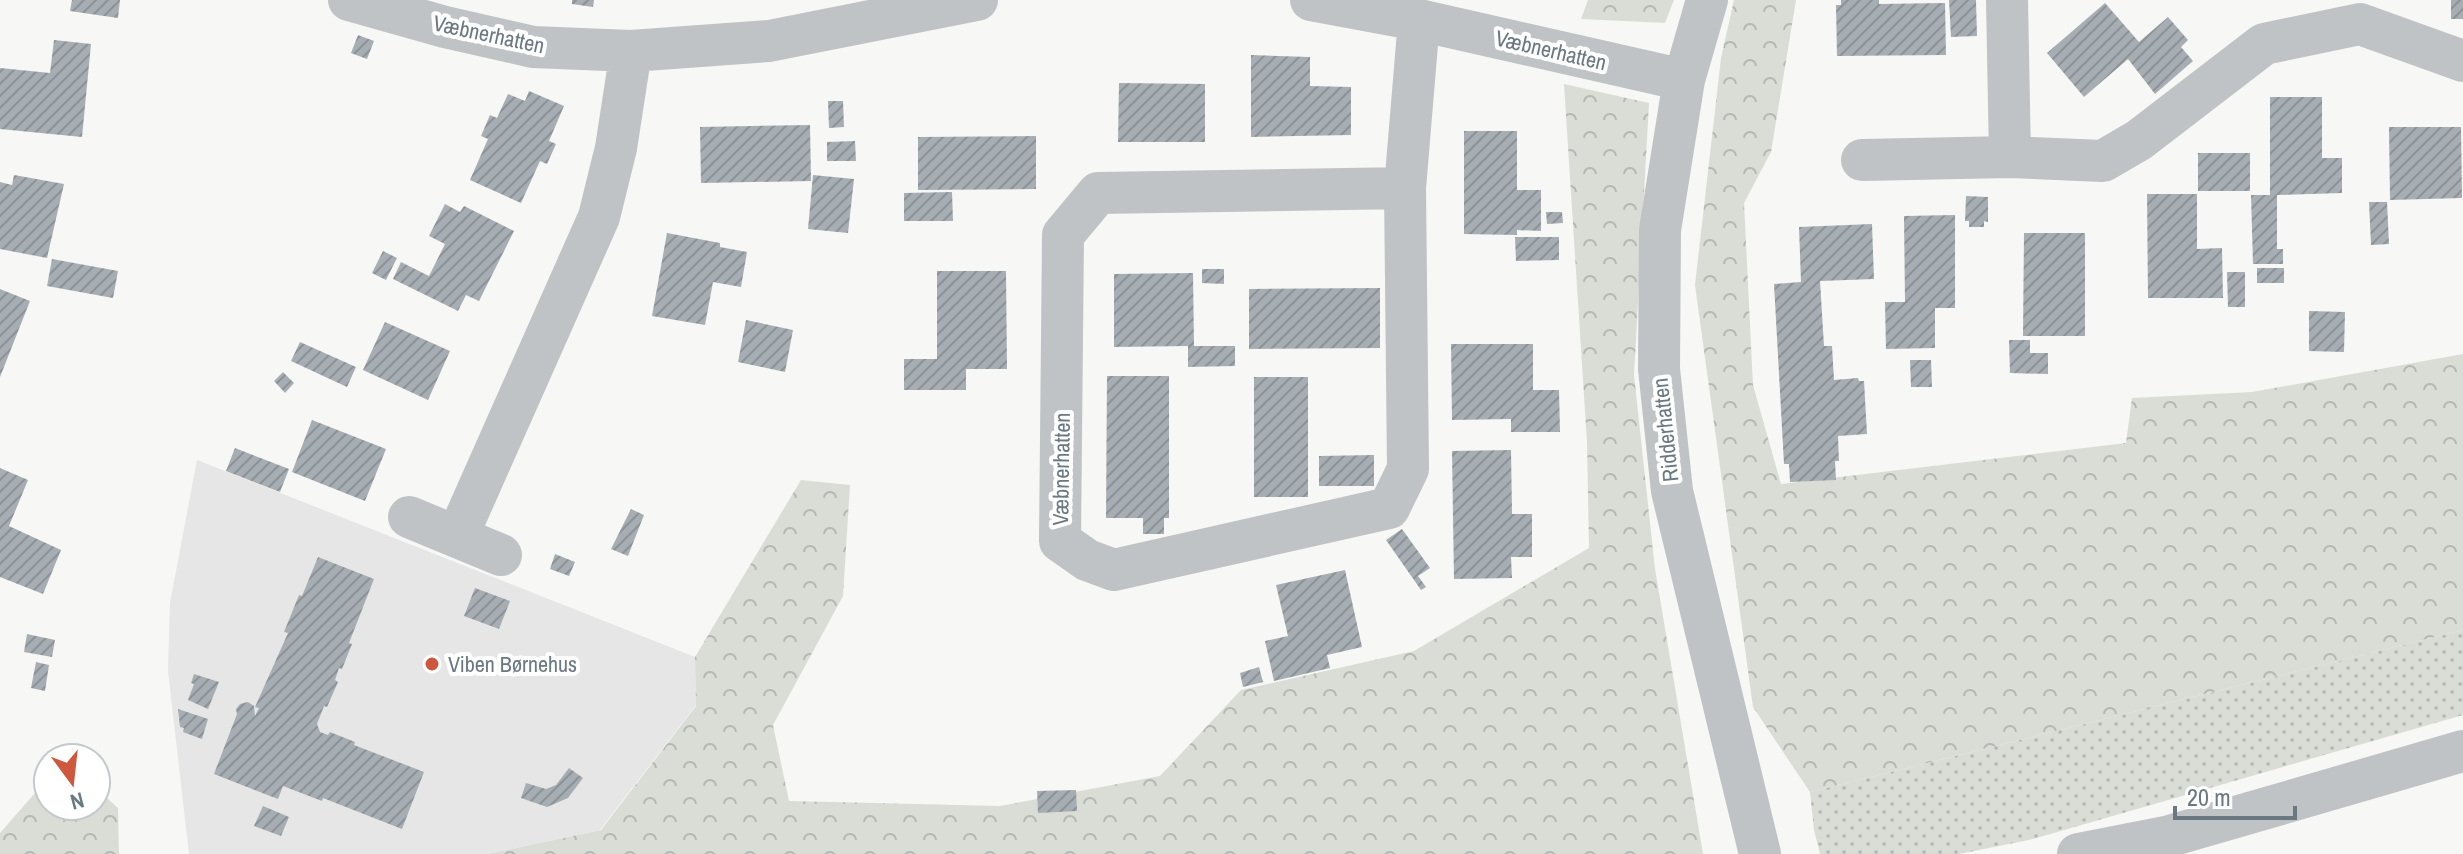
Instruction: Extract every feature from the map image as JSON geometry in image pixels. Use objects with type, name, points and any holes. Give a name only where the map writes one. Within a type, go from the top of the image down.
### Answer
[{"type":"street","name":"Væbnerhatten","points":[[349,0],[445,27],[533,47],[631,51],[769,41],[977,0]]},
{"type":"street","name":"Væbnerhatten","points":[[1311,0],[1419,20],[1684,80]]},
{"type":"street","name":"Ridderhatten","points":[[1707,0],[1684,80],[1660,230],[1659,369],[1672,491],[1760,854]]},
{"type":"street","points":[[2007,0],[2010,157]]},
{"type":"street","points":[[1862,160],[2010,157],[2103,161],[2139,140],[2264,44],[2360,12],[2463,61]]},
{"type":"street","name":"Væbnerhatten","points":[[1405,188],[1098,193],[1063,235],[1060,541],[1087,560],[1114,570],[1389,508],[1408,469],[1405,188],[1419,20]]},
{"type":"street","points":[[457,537],[599,217],[616,148],[631,51]]},
{"type":"street","points":[[409,517],[501,555]]},
{"type":"street","points":[[2078,854],[2170,836],[2463,751]]},
{"type":"street","points":[[2127,854],[2170,836]]},
{"type":"shaded area","name":"Viben Børnehus","points":[[197,460],[695,657],[696,705],[600,830],[488,854],[189,854],[168,671],[170,603]]},
{"type":"green space","points":[[1588,0],[1674,0],[1665,23],[1581,19]]},
{"type":"green space","points":[[1734,0],[1796,0],[1771,152],[1744,203],[1753,385],[1781,484],[2126,443],[2132,398],[2252,392],[2463,354],[2463,630],[1810,792],[1753,707],[1695,285],[1721,58]]},
{"type":"green space","points":[[1564,84],[1649,103],[1634,375],[1655,569],[1703,854],[488,854],[601,830],[696,706],[695,657],[801,480],[850,485],[843,596],[773,725],[789,801],[1000,806],[1160,776],[1241,690],[1414,651],[1589,548],[1587,442]]},
{"type":"green space","points":[[2463,630],[2463,715],[2029,840],[1959,854],[1820,854],[1810,792]]},
{"type":"green space","points":[[32,796],[32,822],[112,822],[112,803],[118,808],[119,854],[0,854],[0,833]]},
{"type":"building","points":[[72,0],[120,0],[118,18],[70,11]]},
{"type":"building","points":[[572,0],[594,0],[593,7],[572,4]]},
{"type":"building","points":[[1841,0],[1879,0],[1879,4],[1945,3],[1946,55],[1837,56],[1836,5],[1841,5]]},
{"type":"building","points":[[1949,0],[1976,0],[1977,36],[1951,37]]},
{"type":"building","points":[[2451,0],[2463,0],[2463,19],[2451,19]]},
{"type":"building","points":[[2105,3],[2139,42],[2168,17],[2188,40],[2181,47],[2193,61],[2155,94],[2128,59],[2084,97],[2047,53]]},
{"type":"building","points":[[358,35],[374,41],[367,59],[351,53]]},
{"type":"building","points":[[54,40],[91,44],[82,137],[0,129],[0,68],[50,73]]},
{"type":"building","points":[[1251,55],[1310,57],[1310,86],[1351,87],[1351,135],[1251,137]]},
{"type":"building","points":[[1119,83],[1205,84],[1205,142],[1118,142]]},
{"type":"building","points":[[529,91],[564,106],[549,141],[556,144],[547,164],[540,161],[521,203],[470,180],[488,139],[481,136],[490,115],[497,118],[508,94],[525,101]]},
{"type":"building","points":[[2270,97],[2322,97],[2322,158],[2342,158],[2342,193],[2277,195],[2277,249],[2283,249],[2283,264],[2253,264],[2251,195],[2270,195]]},
{"type":"building","points":[[828,101],[843,101],[844,127],[829,128]]},
{"type":"building","points":[[810,125],[811,181],[701,183],[700,127]]},
{"type":"building","points":[[2389,127],[2461,127],[2462,198],[2390,200]]},
{"type":"building","points":[[1464,131],[1517,131],[1517,190],[1541,190],[1541,231],[1517,230],[1517,235],[1464,234]]},
{"type":"building","points":[[1036,136],[1036,189],[918,190],[918,137]]},
{"type":"building","points":[[855,141],[856,161],[827,161],[827,142]]},
{"type":"building","points":[[2198,153],[2250,153],[2250,191],[2198,191]]},
{"type":"building","points":[[14,175],[64,184],[47,258],[0,249],[0,182],[12,185]]},
{"type":"building","points":[[813,175],[854,179],[848,233],[808,229]]},
{"type":"building","points":[[952,192],[953,221],[904,221],[904,193]]},
{"type":"building","points":[[2147,194],[2197,194],[2197,249],[2222,248],[2223,298],[2148,298]]},
{"type":"building","points":[[1966,196],[1988,197],[1988,222],[1984,221],[1984,227],[1969,227],[1969,221],[1965,221]]},
{"type":"building","points":[[2369,202],[2387,202],[2389,244],[2371,245]]},
{"type":"building","points":[[445,204],[460,212],[464,206],[514,231],[479,301],[466,295],[458,311],[393,279],[401,262],[429,276],[445,244],[429,236]]},
{"type":"building","points":[[1546,212],[1562,212],[1563,223],[1547,224]]},
{"type":"building","points":[[1955,215],[1955,308],[1935,308],[1935,348],[1886,349],[1885,302],[1905,302],[1904,216]]},
{"type":"building","points":[[1872,224],[1874,279],[1820,281],[1824,346],[1832,346],[1834,380],[1858,378],[1864,381],[1867,434],[1838,436],[1836,480],[1790,482],[1789,464],[1784,464],[1774,284],[1801,282],[1799,227]]},
{"type":"building","points":[[667,233],[720,243],[720,247],[747,252],[741,287],[713,282],[705,325],[652,316]]},
{"type":"building","points":[[2024,233],[2085,233],[2085,336],[2023,336]]},
{"type":"building","points":[[1515,237],[1559,237],[1559,260],[1516,261]]},
{"type":"building","points":[[383,251],[397,258],[386,280],[372,273]]},
{"type":"building","points":[[52,259],[118,271],[113,298],[47,286]]},
{"type":"building","points":[[2257,268],[2284,268],[2284,283],[2257,283]]},
{"type":"building","points":[[1202,269],[1224,269],[1224,284],[1202,283]]},
{"type":"building","points":[[937,271],[1006,271],[1007,369],[966,369],[966,390],[904,390],[904,359],[937,359]]},
{"type":"building","points":[[2227,272],[2245,272],[2245,307],[2228,307]]},
{"type":"building","points":[[1193,273],[1194,346],[1235,346],[1235,366],[1188,367],[1188,346],[1114,347],[1114,274]]},
{"type":"building","points":[[1380,288],[1380,348],[1249,349],[1249,289]]},
{"type":"building","points":[[0,289],[30,301],[0,377]]},
{"type":"building","points":[[2309,311],[2345,312],[2344,352],[2309,351]]},
{"type":"building","points":[[746,320],[793,330],[785,372],[738,362]]},
{"type":"building","points":[[385,322],[450,351],[428,400],[363,370]]},
{"type":"building","points":[[2009,340],[2030,340],[2030,353],[2048,353],[2048,374],[2010,373]]},
{"type":"building","points":[[300,342],[356,367],[347,387],[291,361]]},
{"type":"building","points":[[1451,344],[1533,344],[1533,390],[1559,390],[1560,432],[1511,432],[1511,419],[1452,420]]},
{"type":"building","points":[[1910,360],[1931,360],[1932,387],[1911,387]]},
{"type":"building","points":[[283,372],[294,383],[285,393],[274,381]]},
{"type":"building","points":[[1107,376],[1169,376],[1169,518],[1164,518],[1164,534],[1143,534],[1143,518],[1106,518]]},
{"type":"building","points":[[1254,377],[1308,377],[1308,497],[1254,497]]},
{"type":"building","points":[[312,420],[386,449],[365,501],[292,472]]},
{"type":"building","points":[[235,448],[289,469],[280,492],[226,471]]},
{"type":"building","points":[[1511,450],[1512,514],[1532,514],[1532,557],[1511,557],[1512,578],[1454,579],[1452,451]]},
{"type":"building","points":[[1374,455],[1374,486],[1319,486],[1319,456]]},
{"type":"building","points":[[0,468],[28,480],[9,526],[61,550],[43,594],[0,577]]},
{"type":"building","points":[[631,509],[644,515],[628,556],[611,549]]},
{"type":"building","points":[[1402,529],[1430,568],[1418,576],[1426,587],[1421,590],[1386,540]]},
{"type":"building","points":[[555,554],[575,562],[569,576],[550,569]]},
{"type":"building","points":[[318,557],[374,579],[349,643],[352,644],[342,669],[339,668],[335,680],[338,682],[317,724],[320,732],[328,735],[330,732],[355,742],[354,745],[424,772],[402,829],[283,786],[278,799],[214,774],[237,714],[236,709],[248,702],[254,706],[255,716],[259,708],[255,707],[288,633],[284,632]]},
{"type":"building","points":[[1345,570],[1362,647],[1327,655],[1330,668],[1274,681],[1265,641],[1288,636],[1276,585]]},
{"type":"building","points":[[475,588],[510,601],[499,629],[464,616]]},
{"type":"building","points":[[27,634],[55,640],[52,657],[24,652]]},
{"type":"building","points":[[36,662],[49,665],[45,691],[31,688]]},
{"type":"building","points":[[1259,667],[1263,682],[1243,687],[1240,673]]},
{"type":"building","points":[[194,674],[219,682],[208,709],[188,700]]},
{"type":"building","points":[[178,709],[208,719],[202,739],[183,732]]},
{"type":"building","points":[[569,768],[583,778],[568,798],[547,807],[521,798],[526,783],[546,789],[556,785]]},
{"type":"building","points":[[1076,790],[1077,811],[1038,813],[1037,791]]},
{"type":"building","points":[[263,806],[289,817],[281,836],[254,826]]},
{"type":"place","name":"Viben Børnehus","points":[[432,664]]}]
